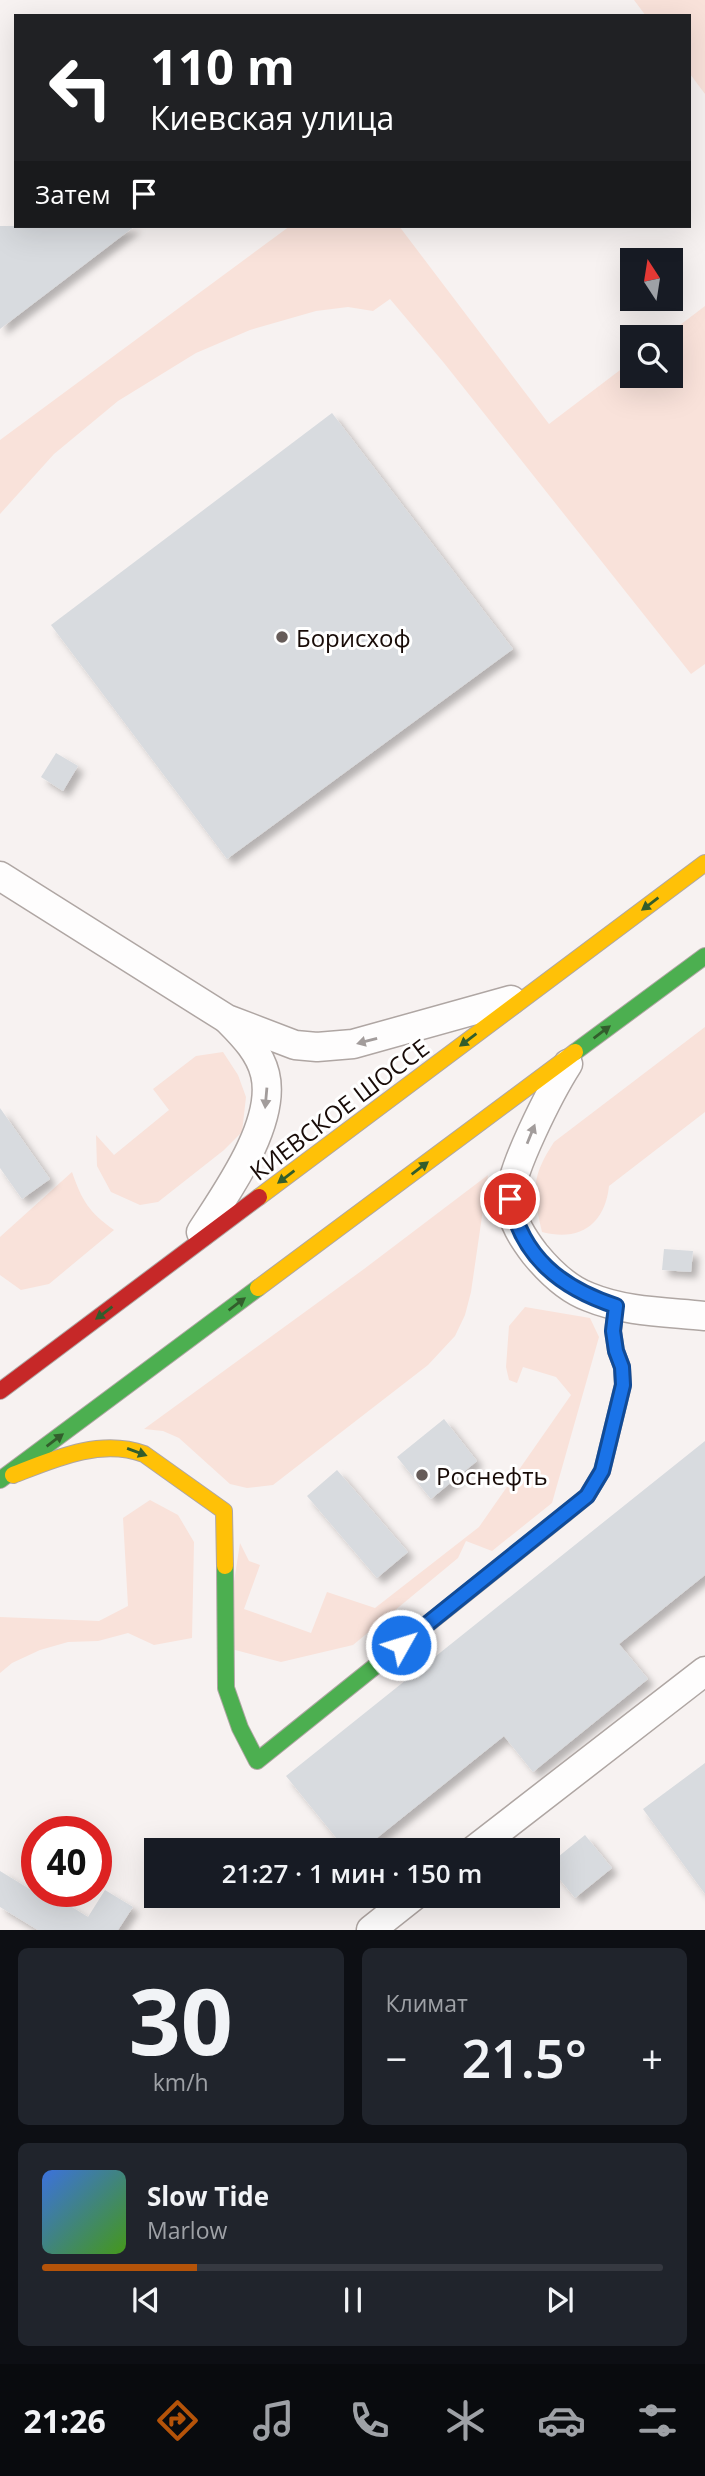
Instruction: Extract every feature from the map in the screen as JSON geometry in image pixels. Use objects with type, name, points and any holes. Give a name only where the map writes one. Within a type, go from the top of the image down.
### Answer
[{"type":"main road","name":"КИЕВСКОЕ ШОССЕ","points":[[0,1391],[705,863]]},
{"type":"main road","points":[[0,1480],[705,956]]},
{"type":"main road","points":[[0,1480],[39,1465],[96,1449],[127,1448],[143,1453],[224,1511],[226,1688],[240,1728],[257,1761],[587,1496],[602,1471],[623,1385],[622,1367],[613,1331],[616,1306]]},
{"type":"street","points":[[0,876],[227,1019],[295,1045],[336,1046],[373,1039],[528,996]]},
{"type":"street","points":[[190,1249],[226,1194],[260,1126],[266,1104],[266,1075],[261,1062],[244,1036],[227,1019]]},
{"type":"street","points":[[576,1053],[539,1116],[517,1172],[510,1199],[515,1223],[524,1239],[547,1267],[561,1280],[587,1296],[616,1306],[705,1316]]},
{"type":"street","points":[[489,1838],[705,1671]]},
{"type":"street","points":[[370,1930],[398,1908]]},
{"type":"shaded area","points":[[634,0],[705,0],[705,94],[691,75],[691,14],[644,14]]},
{"type":"shaded area","points":[[287,228],[401,228],[549,424],[620,370],[620,388],[683,388],[683,325],[680,325],[705,306],[705,664],[691,674],[390,299],[373,311],[348,307],[316,311],[250,330],[196,353],[118,401],[54,454],[0,514],[0,440]]},
{"type":"shaded area","points":[[705,1027],[705,1112],[609,1186],[602,1211],[588,1227],[568,1234],[542,1232],[536,1195],[537,1176],[554,1142]]},
{"type":"shaded area","points":[[223,1052],[238,1075],[246,1097],[242,1132],[224,1150],[158,1202],[140,1205],[111,1192],[97,1166],[96,1135],[114,1155],[169,1110],[153,1089],[196,1056]]},
{"type":"shaded area","points":[[72,1172],[87,1205],[114,1230],[49,1284],[21,1290],[0,1275],[0,1237]]},
{"type":"shaded area","points":[[488,1175],[471,1292],[465,1315],[455,1336],[428,1365],[273,1485],[247,1488],[230,1484],[179,1438],[163,1431],[144,1429],[364,1269]]},
{"type":"shaded area","points":[[525,1307],[590,1318],[599,1337],[552,1503],[492,1551],[466,1541],[458,1558],[353,1645],[281,1662],[224,1647],[240,1543],[249,1561],[260,1565],[244,1609],[311,1633],[327,1592],[375,1608],[479,1527],[571,1395],[556,1377],[523,1367],[517,1383],[509,1380],[506,1367],[509,1326]]},
{"type":"shaded area","points":[[150,1500],[178,1515],[194,1542],[192,1638],[154,1645],[128,1633],[98,1641],[68,1642],[40,1650],[12,1663],[0,1673],[0,1617],[99,1621],[128,1606],[123,1518]]},
{"type":"building","points":[[0,226],[132,228],[0,329]]},
{"type":"building","name":"Борисхоф","points":[[332,413],[513,649],[227,859],[51,625]]},
{"type":"building","points":[[56,753],[78,766],[63,791],[41,777]]},
{"type":"building","points":[[0,1108],[50,1179],[22,1199],[0,1168]]},
{"type":"building","points":[[664,1249],[693,1251],[691,1272],[662,1270]]},
{"type":"building","points":[[444,1419],[477,1461],[431,1499],[397,1457]]},
{"type":"building","points":[[705,1441],[705,1575],[619,1644],[648,1679],[533,1772],[504,1736],[377,1838],[336,1838],[286,1776]]},
{"type":"building","points":[[337,1470],[408,1552],[377,1578],[307,1496]]},
{"type":"building","points":[[705,1763],[705,1894],[643,1809]]},
{"type":"building","points":[[585,1835],[612,1868],[575,1898],[560,1880],[560,1855]]},
{"type":"building","points":[[0,1871],[21,1884],[21,1907],[72,1907],[88,1917],[94,1907],[112,1907],[112,1894],[133,1907],[118,1930],[38,1930],[0,1907]]},
{"type":"traffic: fast","points":[[575,1052],[705,956]]},
{"type":"traffic: fast","points":[[0,1480],[258,1288]]},
{"type":"traffic: fast","points":[[225,1566],[226,1688],[240,1728],[257,1761],[565,1514]]},
{"type":"traffic: slow","points":[[259,1197],[705,863]]},
{"type":"traffic: slow","points":[[258,1288],[575,1052]]},
{"type":"traffic: slow","points":[[13,1475],[61,1457],[94,1449],[111,1448],[144,1454],[224,1511],[225,1566]]},
{"type":"traffic: jam","points":[[0,1391],[259,1197]]},
{"type":"traffic: jam","points":[[565,1514],[587,1496],[602,1471],[623,1385],[622,1367],[613,1331],[616,1306]]},
{"type":"place","name":"Борисхоф","points":[[282,637]]},
{"type":"place","name":"Роснефть","points":[[422,1475]]},
{"type":"route","points":[[401,1645],[587,1496],[602,1471],[623,1385],[622,1367],[613,1331],[616,1306],[587,1296],[561,1280],[540,1260],[515,1223],[510,1199]]}]
